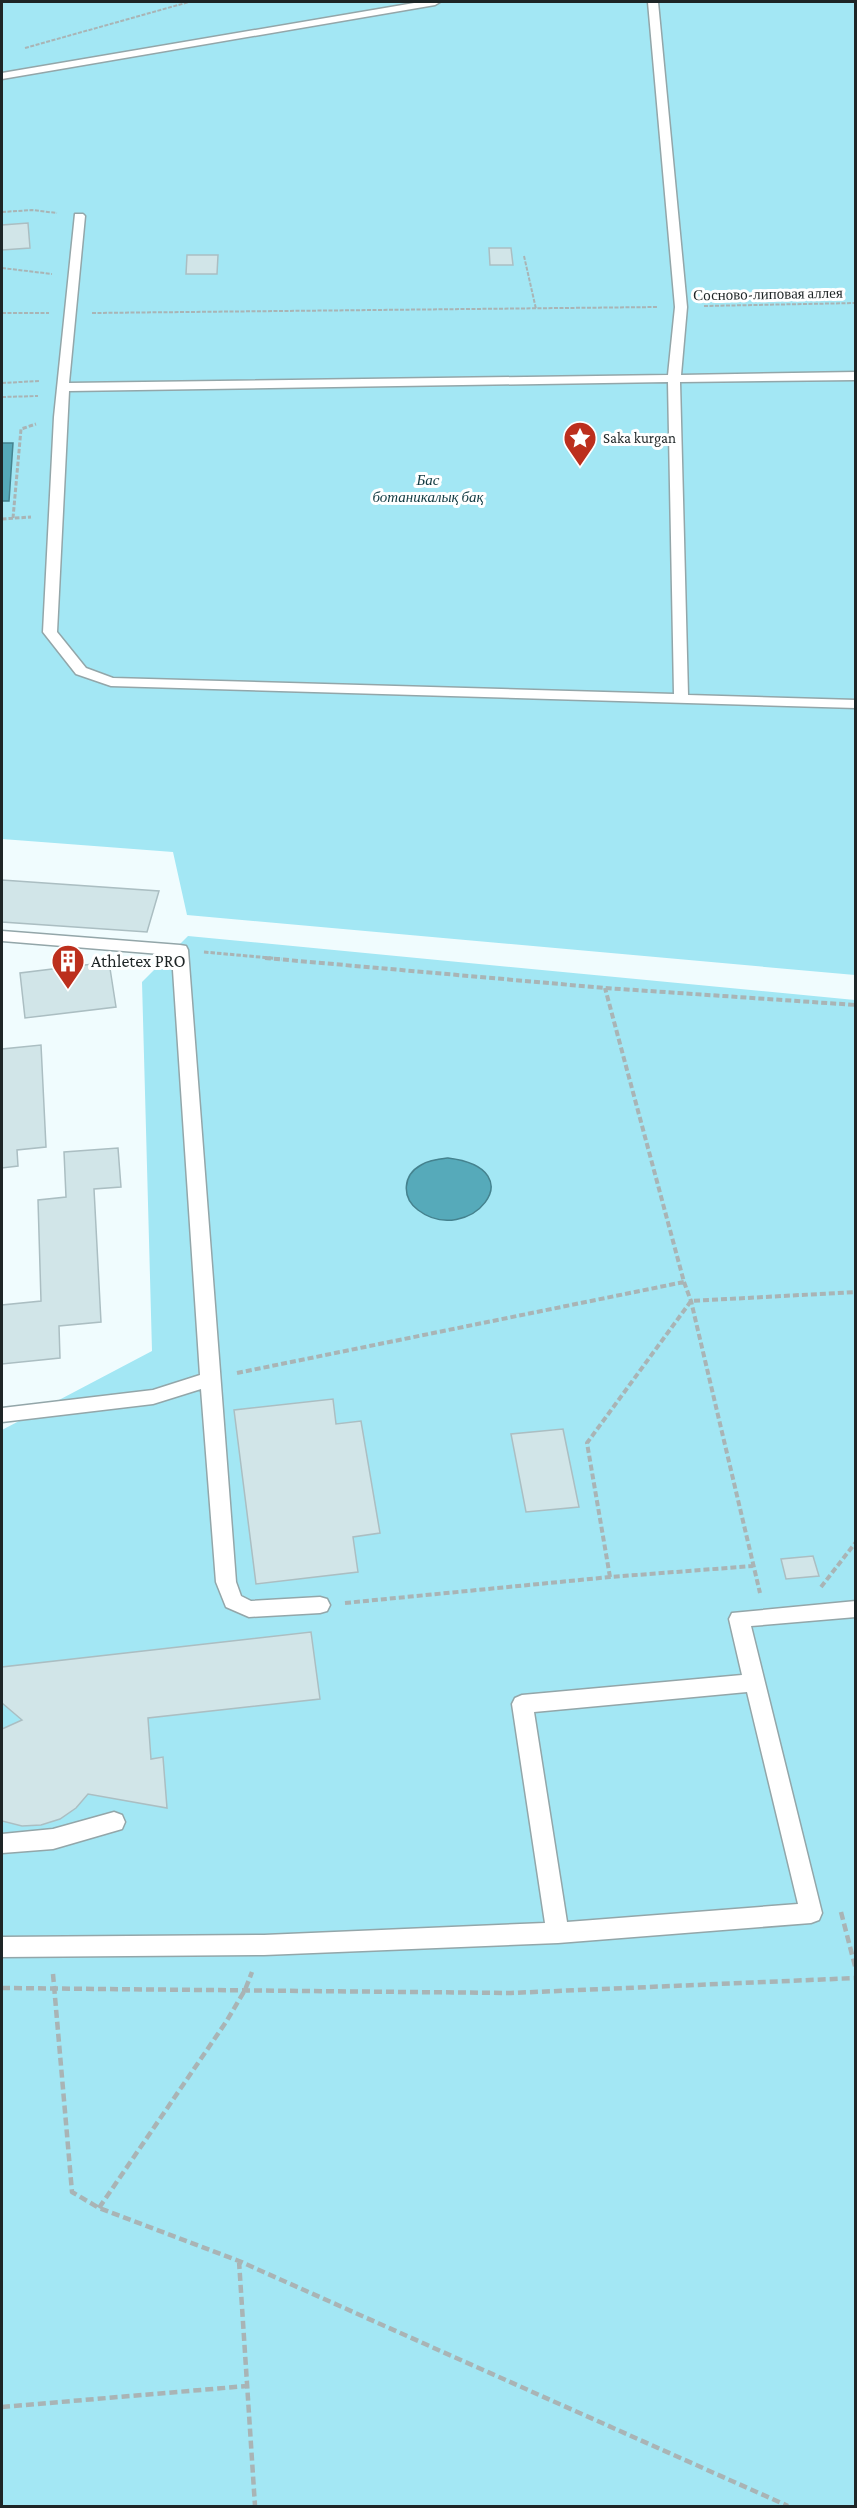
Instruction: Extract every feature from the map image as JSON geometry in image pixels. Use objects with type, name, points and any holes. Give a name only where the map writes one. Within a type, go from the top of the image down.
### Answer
[{"type":"lane","points":[[2,76],[435,2]]},
{"type":"lane","points":[[653,2],[681,307],[674,379],[681,699]]},
{"type":"lane","points":[[79,216],[60,417],[50,632],[81,670],[111,682],[855,704]]},
{"type":"lane","points":[[63,388],[855,376]]},
{"type":"lane","points":[[2,936],[180,950],[226,1582],[233,1601],[249,1609],[320,1605]]},
{"type":"lane","points":[[2,1415],[153,1397],[210,1379]]},
{"type":"lane","points":[[2,1947],[264,1945],[558,1933],[811,1913],[739,1619],[855,1609]]},
{"type":"lane","points":[[558,1933],[522,1704],[754,1683]]},
{"type":"lane","points":[[2,1845],[53,1839],[114,1822]]},
{"type":"path","points":[[24,49],[189,2]]},
{"type":"path","points":[[2,212],[32,210],[79,216]]},
{"type":"path","points":[[524,256],[536,309]]},
{"type":"path","points":[[2,268],[74,277]]},
{"type":"path","name":"Сосново-липовая аллея","points":[[2,313],[536,309],[855,303]]},
{"type":"path","points":[[2,382],[63,388]]},
{"type":"path","points":[[2,397],[63,388]]},
{"type":"path","points":[[13,518],[21,429],[60,417]]},
{"type":"path","points":[[2,519],[54,516]]},
{"type":"path","points":[[180,950],[605,988],[855,1005]]},
{"type":"path","points":[[210,1379],[684,1282],[605,988]]},
{"type":"path","points":[[610,1577],[587,1443],[691,1301],[855,1292]]},
{"type":"path","points":[[801,1614],[855,1542]]},
{"type":"path","points":[[320,1605],[610,1577],[753,1566]]},
{"type":"path","points":[[51,1945],[72,2192],[99,2208],[239,2261],[788,2506]]},
{"type":"path","points":[[99,2208],[226,2022],[245,1990],[264,1945]]},
{"type":"path","points":[[2,1988],[511,1994],[855,1978]]},
{"type":"path","points":[[239,2261],[255,2506]]},
{"type":"path","points":[[2,2407],[247,2386]]},
{"type":"green space","name":"Бас ботаникалық бақ","points":[[2,2],[855,2],[855,975],[187,915],[173,852],[2,839]]},
{"type":"green space","points":[[188,936],[855,1000],[855,2506],[2,2506],[2,1430],[152,1351],[142,982]]},
{"type":"shaded area","points":[[2,443],[13,443],[9,501],[2,501]]},
{"type":"shaded area","points":[[448,1158],[474,1165],[488,1176],[491,1189],[485,1202],[473,1213],[456,1219],[437,1219],[413,1205],[406,1186],[411,1174],[421,1165]]},
{"type":"building","points":[[28,223],[30,248],[2,250],[2,225]]},
{"type":"building","points":[[489,248],[511,248],[513,265],[490,265]]},
{"type":"building","points":[[187,255],[218,255],[217,274],[186,274]]},
{"type":"building","points":[[2,880],[159,891],[147,932],[2,922]]},
{"type":"building","name":"Athletex PRO","points":[[109,962],[116,1007],[25,1018],[20,973]]},
{"type":"building","points":[[41,1045],[46,1147],[17,1150],[18,1166],[2,1168],[2,1049]]},
{"type":"building","points":[[118,1148],[121,1187],[94,1189],[101,1322],[59,1326],[60,1358],[2,1364],[2,1305],[41,1301],[38,1200],[66,1197],[64,1152]]},
{"type":"building","points":[[333,1399],[336,1424],[361,1421],[380,1533],[353,1537],[358,1572],[256,1584],[234,1410]]},
{"type":"building","points":[[563,1429],[579,1507],[526,1512],[511,1434]]},
{"type":"building","points":[[813,1556],[819,1576],[786,1579],[781,1559]]},
{"type":"building","points":[[311,1632],[320,1699],[148,1718],[151,1759],[163,1757],[167,1808],[88,1794],[76,1808],[60,1819],[41,1825],[22,1826],[2,1821],[2,1729],[22,1720],[2,1703],[2,1667]]},
{"type":"place","name":"Saka kurgan","points":[[580,467]]},
{"type":"place","name":"Athletex PRO","points":[[68,990]]}]
